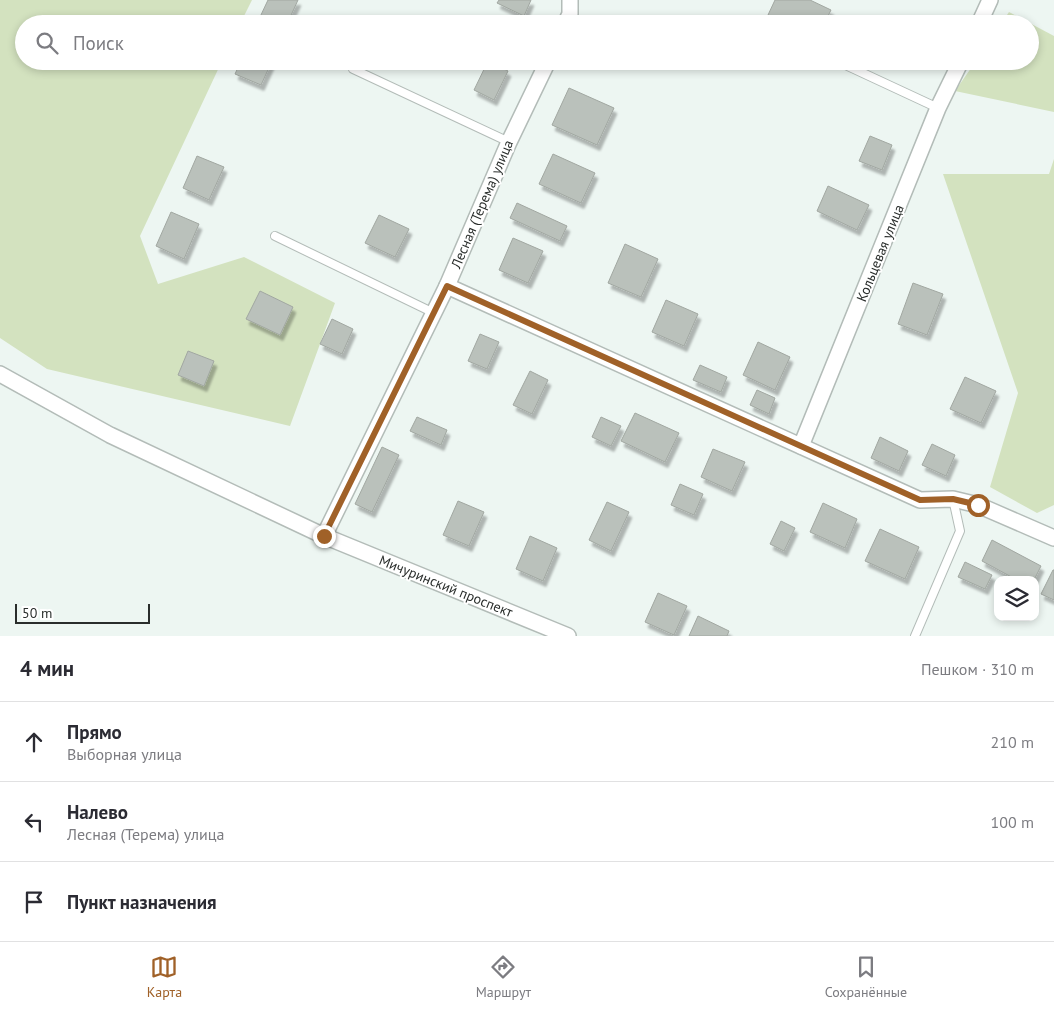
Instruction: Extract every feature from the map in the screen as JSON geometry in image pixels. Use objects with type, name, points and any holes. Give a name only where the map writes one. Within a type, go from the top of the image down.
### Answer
[{"type":"street","points":[[570,0],[570,15]]},
{"type":"street","points":[[983,15],[990,0]]},
{"type":"street","name":"Лесная (Терема) улица","points":[[324,536],[447,286],[509,142],[544,70]]},
{"type":"street","name":"Кольцевая улица","points":[[801,446],[938,108],[957,70]]},
{"type":"street","points":[[447,286],[920,500],[953,499],[978,505],[1054,538]]},
{"type":"street","name":"Мичуринский проспект","points":[[0,374],[110,435],[324,536],[568,636]]},
{"type":"lane","points":[[355,70],[509,142]]},
{"type":"lane","points":[[856,70],[938,108]]},
{"type":"lane","points":[[275,236],[434,313]]},
{"type":"lane","points":[[915,636],[960,530],[953,499]]},
{"type":"green space","points":[[0,0],[252,0],[244,15],[15,15],[15,70],[218,70],[140,236],[158,284],[244,257],[335,303],[290,426],[47,369],[0,338]]},
{"type":"green space","points":[[1039,28],[1054,36],[1054,112],[955,91],[970,70],[1039,70]]},
{"type":"green space","points":[[1054,159],[1054,505],[1037,513],[990,487],[1018,393],[943,174],[1049,174]]},
{"type":"building","points":[[268,0],[298,0],[291,15],[261,15]]},
{"type":"building","points":[[499,0],[531,0],[524,15],[497,3]]},
{"type":"building","points":[[775,0],[810,0],[831,10],[828,15],[768,15]]},
{"type":"building","points":[[237,70],[268,70],[261,85],[235,74]]},
{"type":"building","points":[[484,70],[508,71],[494,100],[474,90]]},
{"type":"building","points":[[569,88],[614,108],[597,145],[552,125]]},
{"type":"building","points":[[870,136],[892,145],[882,170],[859,161]]},
{"type":"building","points":[[553,154],[595,173],[581,203],[539,184]]},
{"type":"building","points":[[197,156],[224,167],[209,200],[183,188]]},
{"type":"building","points":[[828,186],[869,205],[857,230],[817,211]]},
{"type":"building","points":[[517,203],[567,226],[560,241],[510,218]]},
{"type":"building","points":[[171,212],[199,224],[184,259],[156,246]]},
{"type":"building","points":[[379,215],[409,229],[395,257],[365,243]]},
{"type":"building","points":[[513,238],[543,251],[528,283],[499,270]]},
{"type":"building","points":[[625,244],[658,259],[641,297],[608,283]]},
{"type":"building","points":[[913,283],[943,294],[927,335],[898,324]]},
{"type":"building","points":[[260,291],[293,307],[280,335],[246,319]]},
{"type":"building","points":[[666,300],[698,314],[684,346],[652,332]]},
{"type":"building","points":[[332,319],[353,329],[342,354],[320,344]]},
{"type":"building","points":[[480,334],[499,342],[487,369],[468,361]]},
{"type":"building","points":[[758,342],[790,357],[775,390],[743,375]]},
{"type":"building","points":[[188,351],[214,361],[204,386],[178,375]]},
{"type":"building","points":[[700,365],[727,377],[721,392],[693,380]]},
{"type":"building","points":[[530,371],[548,380],[532,414],[513,405]]},
{"type":"building","points":[[965,377],[996,391],[981,423],[950,409]]},
{"type":"building","points":[[757,390],[775,398],[769,414],[750,405]]},
{"type":"building","points":[[635,413],[679,433],[665,462],[621,441]]},
{"type":"building","points":[[417,417],[447,430],[441,445],[410,431]]},
{"type":"building","points":[[601,417],[621,426],[611,446],[592,437]]},
{"type":"building","points":[[880,437],[908,451],[899,471],[871,458]]},
{"type":"building","points":[[932,444],[955,455],[946,476],[922,465]]},
{"type":"building","points":[[382,447],[399,455],[372,512],[355,504]]},
{"type":"building","points":[[713,449],[745,462],[732,491],[701,477]]},
{"type":"building","points":[[680,484],[703,494],[694,515],[671,505]]},
{"type":"building","points":[[458,501],[484,512],[469,546],[443,535]]},
{"type":"building","points":[[607,502],[629,512],[611,551],[589,540]]},
{"type":"building","points":[[823,503],[857,519],[845,548],[810,532]]},
{"type":"building","points":[[781,521],[795,528],[784,551],[770,544]]},
{"type":"building","points":[[880,529],[919,547],[905,579],[865,561]]},
{"type":"building","points":[[530,536],[557,548],[543,581],[516,569]]},
{"type":"building","points":[[992,540],[1041,566],[1036,576],[1010,576],[982,561]]},
{"type":"building","points":[[965,562],[992,575],[985,589],[958,577]]},
{"type":"building","points":[[1054,570],[1054,600],[1041,594]]},
{"type":"building","points":[[658,593],[687,606],[674,635],[645,622]]},
{"type":"building","points":[[698,616],[729,631],[727,636],[689,636]]},
{"type":"route","points":[[324,536],[447,286],[920,500],[953,499],[978,505]]}]
